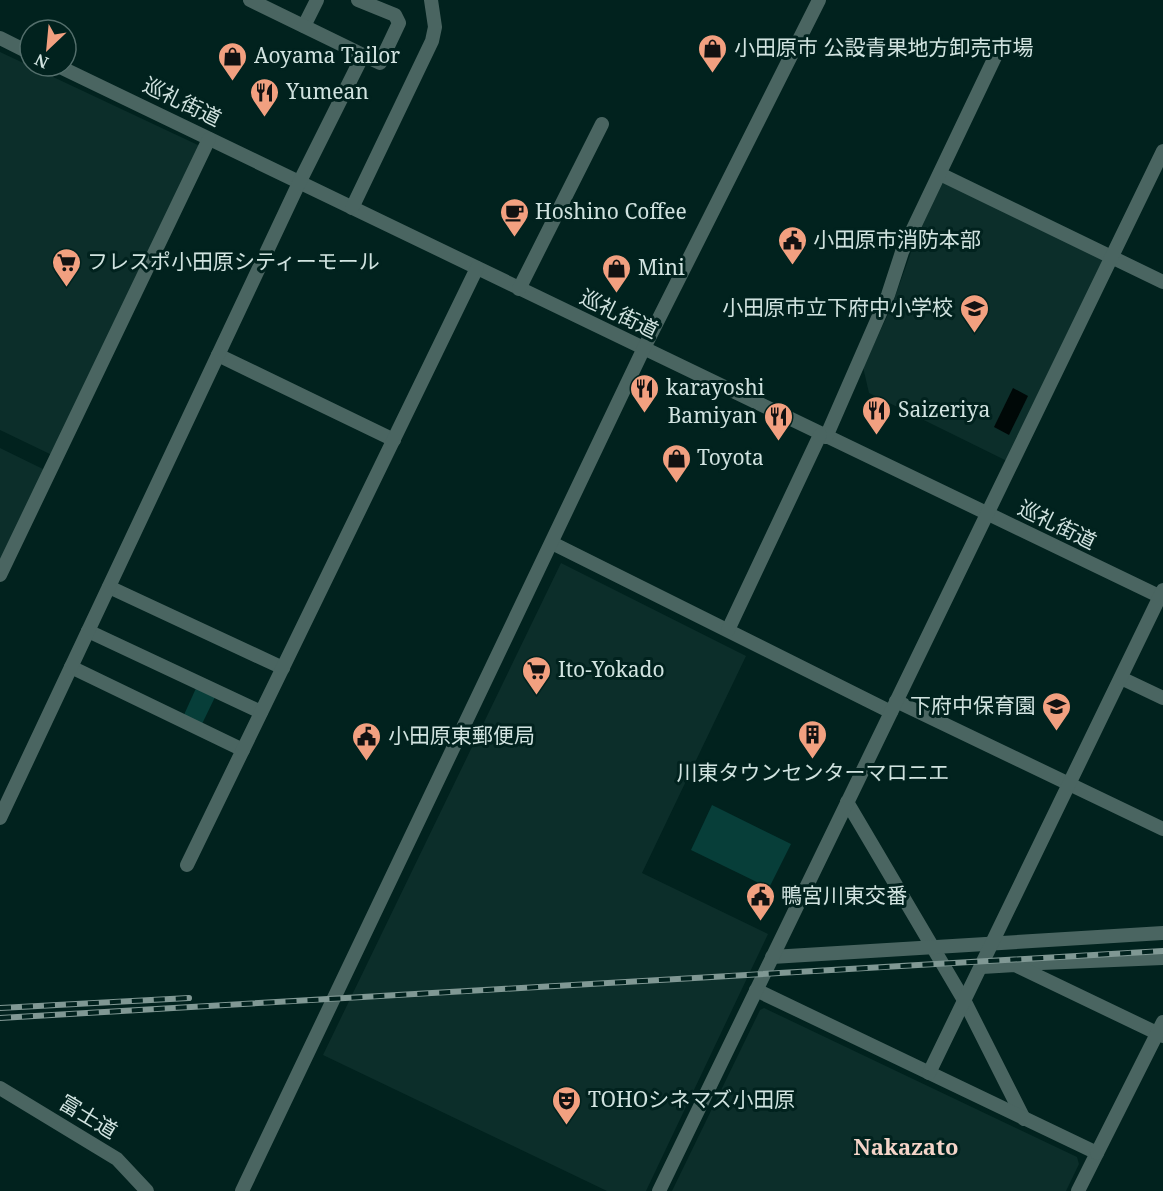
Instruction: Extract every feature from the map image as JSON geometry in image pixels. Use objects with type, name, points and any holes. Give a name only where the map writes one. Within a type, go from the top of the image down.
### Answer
[{"type":"street","points":[[250,0],[380,63],[399,23],[395,15],[358,0]]},
{"type":"street","points":[[304,26],[317,0]]},
{"type":"street","points":[[352,208],[432,41],[435,27],[431,0]]},
{"type":"street","points":[[242,1191],[643,350],[819,0]]},
{"type":"street","points":[[0,38],[18,46]]},
{"type":"street","points":[[0,818],[299,183],[363,55]]},
{"type":"street","points":[[728,630],[823,436],[888,296],[902,252],[995,57]]},
{"type":"street","name":"巡礼街道","points":[[78,76],[987,515],[1162,595]]},
{"type":"street","points":[[519,289],[602,124]]},
{"type":"street","points":[[0,574],[209,139]]},
{"type":"street","points":[[659,1191],[1112,257],[1158,174],[1163,151]]},
{"type":"street","points":[[940,174],[1163,282]]},
{"type":"street","points":[[187,865],[477,268]]},
{"type":"street","points":[[218,355],[394,440]]},
{"type":"street","points":[[552,543],[728,630],[1070,784],[1163,829]]},
{"type":"street","points":[[109,587],[283,668]]},
{"type":"street","points":[[929,1073],[1162,595]]},
{"type":"street","points":[[88,631],[261,712]]},
{"type":"street","points":[[71,667],[243,750]]},
{"type":"street","points":[[1121,678],[1163,698]]},
{"type":"street","points":[[847,802],[965,1002],[1024,1119]]},
{"type":"street","points":[[772,957],[1163,933]]},
{"type":"street","points":[[982,967],[1163,958]]},
{"type":"street","points":[[1015,964],[1161,1030],[1097,1154],[1082,1190]]},
{"type":"street","points":[[756,990],[1097,1154]]},
{"type":"street","name":"富士道","points":[[0,1088],[117,1159],[147,1191]]},
{"type":"shaded area","name":"フレスポ小田原シティーモール","points":[[0,52],[18,60],[18,78],[55,78],[200,146],[52,455],[0,430]]},
{"type":"shaded area","name":"小田原市立下府中小学校","points":[[944,180],[1107,258],[1009,462],[869,393],[863,367],[891,308],[915,241]]},
{"type":"shaded area","points":[[1013,388],[1028,396],[1009,435],[994,427]]},
{"type":"shaded area","points":[[0,448],[45,470],[0,564]]},
{"type":"shaded area","points":[[561,563],[746,656],[642,873],[768,934],[646,1191],[607,1191],[323,1055]]},
{"type":"shaded area","points":[[197,686],[216,695],[201,726],[183,717]]},
{"type":"shaded area","points":[[712,805],[791,844],[769,888],[691,850]]},
{"type":"shaded area","points":[[764,1008],[1077,1157],[1079,1164],[1066,1191],[672,1191],[760,1010]]},
{"type":"railway","points":[[0,1018],[1163,951]]},
{"type":"railway","points":[[0,1008],[189,998]]},
{"type":"place","name":"小田原市 公設青果地方卸売市場","points":[[713,74]]},
{"type":"place","name":"Aoyama Tailor","points":[[233,82]]},
{"type":"place","name":"Yumean","points":[[265,118]]},
{"type":"place","name":"Hoshino Coffee","points":[[514,238]]},
{"type":"place","name":"小田原市消防本部","points":[[792,266]]},
{"type":"place","name":"フレスポ小田原シティーモール","points":[[66,288]]},
{"type":"place","name":"Mini","points":[[617,294]]},
{"type":"place","name":"小田原市立下府中小学校","points":[[974,334]]},
{"type":"place","name":"karayoshi","points":[[645,414]]},
{"type":"place","name":"Saizeriya","points":[[877,436]]},
{"type":"place","name":"Bamiyan","points":[[778,442]]},
{"type":"place","name":"Toyota","points":[[676,484]]},
{"type":"place","name":"Ito-Yokado","points":[[537,696]]},
{"type":"place","name":"下府中保育園","points":[[1057,732]]},
{"type":"place","name":"川東タウンセンターマロニエ","points":[[813,760]]},
{"type":"place","name":"小田原東郵便局","points":[[367,762]]},
{"type":"place","name":"鴨宮川東交番","points":[[760,922]]},
{"type":"place","name":"TOHOシネマズ小田原","points":[[567,1126]]},
{"type":"district","name":"Nakazato","points":[[906,1147]]}]
